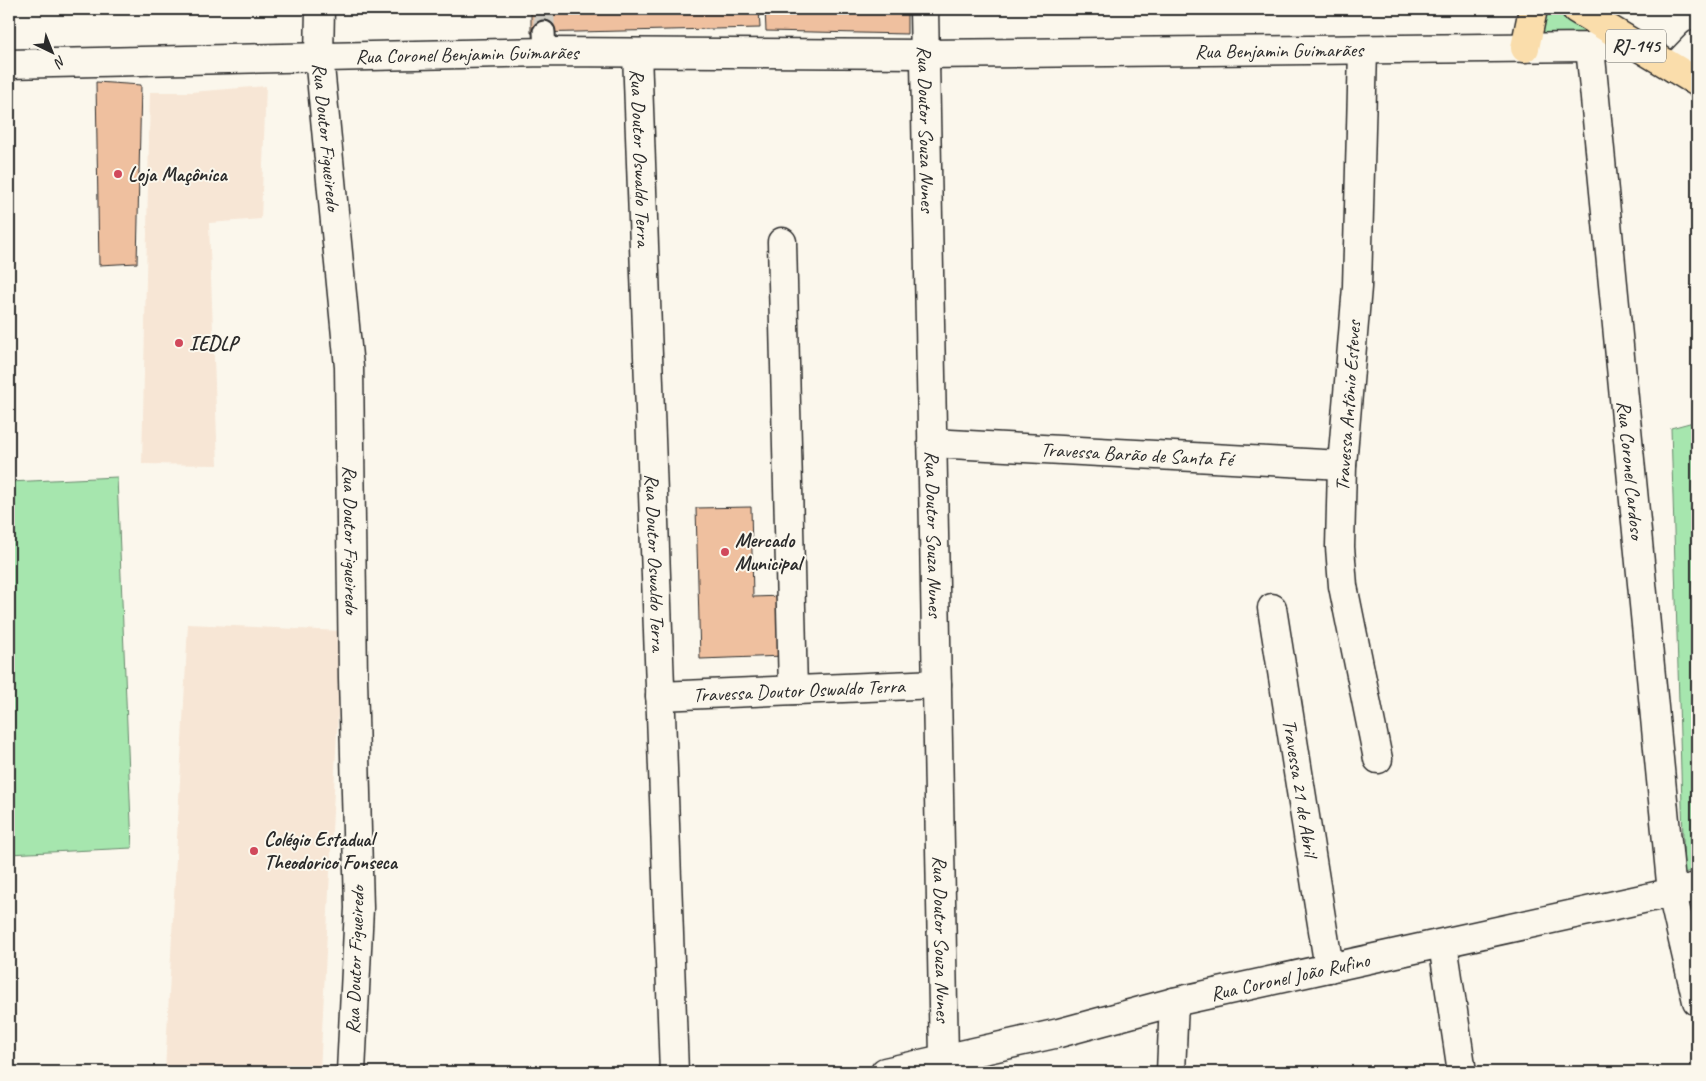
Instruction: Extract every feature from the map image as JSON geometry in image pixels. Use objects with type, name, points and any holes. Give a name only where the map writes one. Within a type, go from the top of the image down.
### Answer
[{"type":"main road","points":[[1525,48],[1533,9]]},
{"type":"main road","name":"RJ-145","points":[[1576,9],[1686,75]]},
{"type":"street","name":"Rua Doutor Figueiredo","points":[[320,9],[319,56],[349,367],[353,678],[359,908],[351,1072]]},
{"type":"street","name":"Rua Doutor Souza Nunes","points":[[924,9],[944,1058]]},
{"type":"street","name":"Rua Coronel Benjamin Guimarães","points":[[9,64],[319,56],[544,42],[637,53],[924,54]]},
{"type":"street","name":"Rua Benjamin Guimarães","points":[[924,54],[1525,48],[1632,44]]},
{"type":"street","points":[[1686,75],[1697,44]]},
{"type":"street","name":"Rua Coronel Cardoso","points":[[1590,47],[1697,1001]]},
{"type":"street","name":"Travessa Antônio Esteves","points":[[1363,50],[1357,287],[1342,464],[1340,547],[1343,586],[1378,759]]},
{"type":"street","name":"Rua Doutor Oswaldo Terra","points":[[637,53],[674,1072]]},
{"type":"street","points":[[782,242],[793,690]]},
{"type":"street","name":"Travessa Barão de Santa Fé","points":[[932,443],[1342,464]]},
{"type":"street","name":"Travessa 21 de Abril","points":[[1272,608],[1329,968]]},
{"type":"street","name":"Travessa Doutor Oswaldo Terra","points":[[660,696],[937,684]]},
{"type":"street","name":"Rua Coronel João Rufino","points":[[885,1072],[1059,1032],[1174,1002],[1685,890]]},
{"type":"street","points":[[1443,944],[1462,1072]]},
{"type":"street","points":[[1171,1072],[1174,1002]]},
{"type":"shaded area","name":"IEDLP","points":[[266,86],[261,219],[209,223],[218,465],[142,464],[150,92],[191,92]]},
{"type":"shaded area","name":"Colégio Estadual Theodorico Fonseca","points":[[188,624],[342,631],[320,1072],[165,1072]]},
{"type":"green space","points":[[1535,9],[1572,9],[1626,42],[1529,45]]},
{"type":"green space","points":[[1697,421],[1697,869],[1684,873],[1671,428]]},
{"type":"green space","points":[[117,477],[132,848],[9,854],[9,482]]},
{"type":"building","points":[[531,9],[759,9],[760,28],[531,33]]},
{"type":"building","points":[[765,9],[907,9],[907,34],[766,31]]},
{"type":"building","name":"Loja Maçônica","points":[[96,82],[141,85],[137,263],[99,265]]},
{"type":"building","name":"Mercado Municipal","points":[[751,507],[753,597],[783,596],[785,656],[700,659],[696,508]]},
{"type":"tunnel","points":[[544,9],[544,32]]},
{"type":"place","name":"Loja Maçônica","points":[[118,174]]},
{"type":"place","name":"IEDLP","points":[[179,343]]},
{"type":"place","name":"Mercado Municipal","points":[[725,552]]},
{"type":"place","name":"Colégio Estadual Theodorico Fonseca","points":[[254,851]]}]
